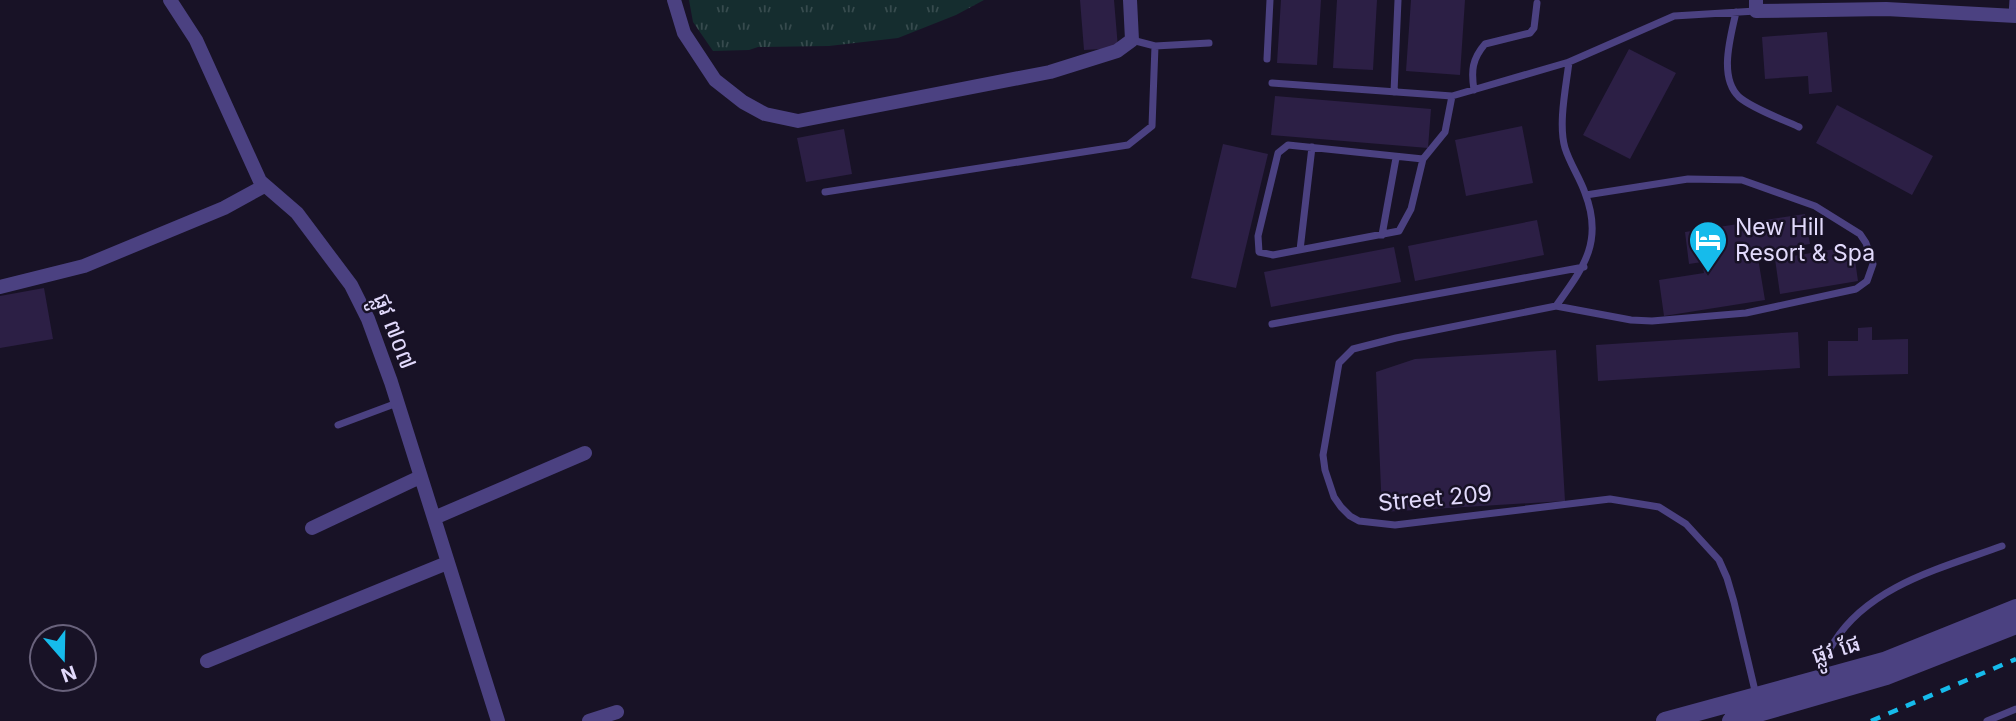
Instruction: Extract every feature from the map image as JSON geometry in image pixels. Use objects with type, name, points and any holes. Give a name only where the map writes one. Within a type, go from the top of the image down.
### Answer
[{"type":"street","name":"ផ្លូវ ៧០៧","points":[[170,0],[196,40],[264,186],[297,213],[351,285],[368,319],[498,721]]},
{"type":"street","points":[[674,0],[684,33],[715,80],[743,102],[765,114],[798,121],[1050,72],[1117,51],[1132,40],[1130,0]]},
{"type":"street","points":[[1756,5],[2014,16]]},
{"type":"street","points":[[0,287],[84,266],[224,208],[264,186]]},
{"type":"street","points":[[434,519],[585,453]]},
{"type":"street","points":[[312,527],[420,477]]},
{"type":"street","points":[[207,661],[447,563]]},
{"type":"street","name":"ផ្លូវ ផែ","points":[[1664,721],[1884,661],[2016,608]]},
{"type":"street","name":"ផ្លូវ ផែ","points":[[1731,721],[1886,676],[2016,625]]},
{"type":"street","points":[[589,721],[617,712]]},
{"type":"lane","points":[[1267,59],[1270,0]]},
{"type":"lane","points":[[1394,92],[1398,0]]},
{"type":"lane","points":[[2013,0],[2014,16]]},
{"type":"lane","points":[[1474,90],[1473,63],[1481,49],[1485,44],[1530,33],[1534,28],[1537,3]]},
{"type":"lane","points":[[1272,83],[1451,96],[1569,62],[1674,16],[1736,12],[1756,5]]},
{"type":"lane","points":[[1736,12],[1729,41],[1729,78],[1732,89],[1741,99],[1799,127]]},
{"type":"lane","points":[[1132,40],[1155,46],[1209,43]]},
{"type":"lane","points":[[825,192],[1128,145],[1152,126],[1155,46]]},
{"type":"lane","points":[[1569,62],[1563,115],[1565,146],[1586,195],[1594,227],[1584,267],[1556,306],[1631,320],[1651,321],[1746,313],[1856,289],[1867,281],[1873,264],[1860,234],[1815,206],[1742,180],[1688,179],[1586,195]]},
{"type":"lane","points":[[1423,159],[1288,145],[1279,153],[1258,236],[1259,252],[1273,255],[1399,231],[1411,209],[1423,159],[1445,132],[1451,96]]},
{"type":"lane","points":[[1300,250],[1312,147]]},
{"type":"lane","points":[[1382,234],[1396,158]]},
{"type":"lane","points":[[1272,324],[1584,267]]},
{"type":"lane","name":"Street 209","points":[[1556,306],[1396,338],[1353,349],[1346,354],[1339,363],[1323,455],[1334,497],[1350,516],[1359,521],[1395,525],[1610,499],[1659,508],[1686,524],[1719,560],[1734,602],[1756,695]]},
{"type":"lane","points":[[338,425],[397,403]]},
{"type":"lane","points":[[1827,678],[1823,663],[1840,633],[1859,611],[1893,588],[2002,546]]},
{"type":"lane","points":[[1987,721],[2016,709]]},
{"type":"green space","points":[[689,0],[984,0],[956,15],[898,38],[829,46],[713,51],[693,22]]},
{"type":"building","points":[[1080,0],[1114,0],[1118,48],[1084,50]]},
{"type":"building","points":[[1281,0],[1321,0],[1317,65],[1277,63]]},
{"type":"building","points":[[1337,0],[1377,0],[1373,70],[1333,68]]},
{"type":"building","points":[[1411,0],[1465,0],[1460,75],[1406,71]]},
{"type":"building","points":[[1827,32],[1832,92],[1809,94],[1808,76],[1765,79],[1762,37]]},
{"type":"building","points":[[1629,49],[1676,73],[1630,159],[1583,135]]},
{"type":"building","points":[[1275,96],[1431,109],[1428,148],[1271,135]]},
{"type":"building","points":[[1837,105],[1933,156],[1912,195],[1816,143]]},
{"type":"building","points":[[1522,126],[1533,183],[1466,196],[1455,140]]},
{"type":"building","points":[[844,129],[852,174],[806,182],[797,138]]},
{"type":"building","points":[[1223,144],[1268,154],[1236,288],[1191,278]]},
{"type":"building","points":[[1805,214],[1810,244],[1757,252],[1765,300],[1664,316],[1659,280],[1704,273],[1702,262],[1689,264],[1685,232]]},
{"type":"building","points":[[1537,220],[1544,255],[1415,281],[1408,246]]},
{"type":"building","points":[[1853,246],[1858,281],[1780,294],[1775,259]]},
{"type":"building","points":[[1394,247],[1401,282],[1271,307],[1264,272]]},
{"type":"building","points":[[44,288],[53,339],[0,348],[0,296]]},
{"type":"building","points":[[1872,327],[1872,340],[1908,339],[1908,374],[1828,376],[1828,341],[1858,341],[1858,328]]},
{"type":"building","points":[[1798,332],[1800,368],[1598,381],[1596,345]]},
{"type":"building","points":[[1556,350],[1565,501],[1382,512],[1376,372],[1415,359]]},
{"type":"railway","points":[[1871,721],[2016,659]]},
{"type":"place","name":"New Hill Resort & Spa","points":[[1708,274]]}]
